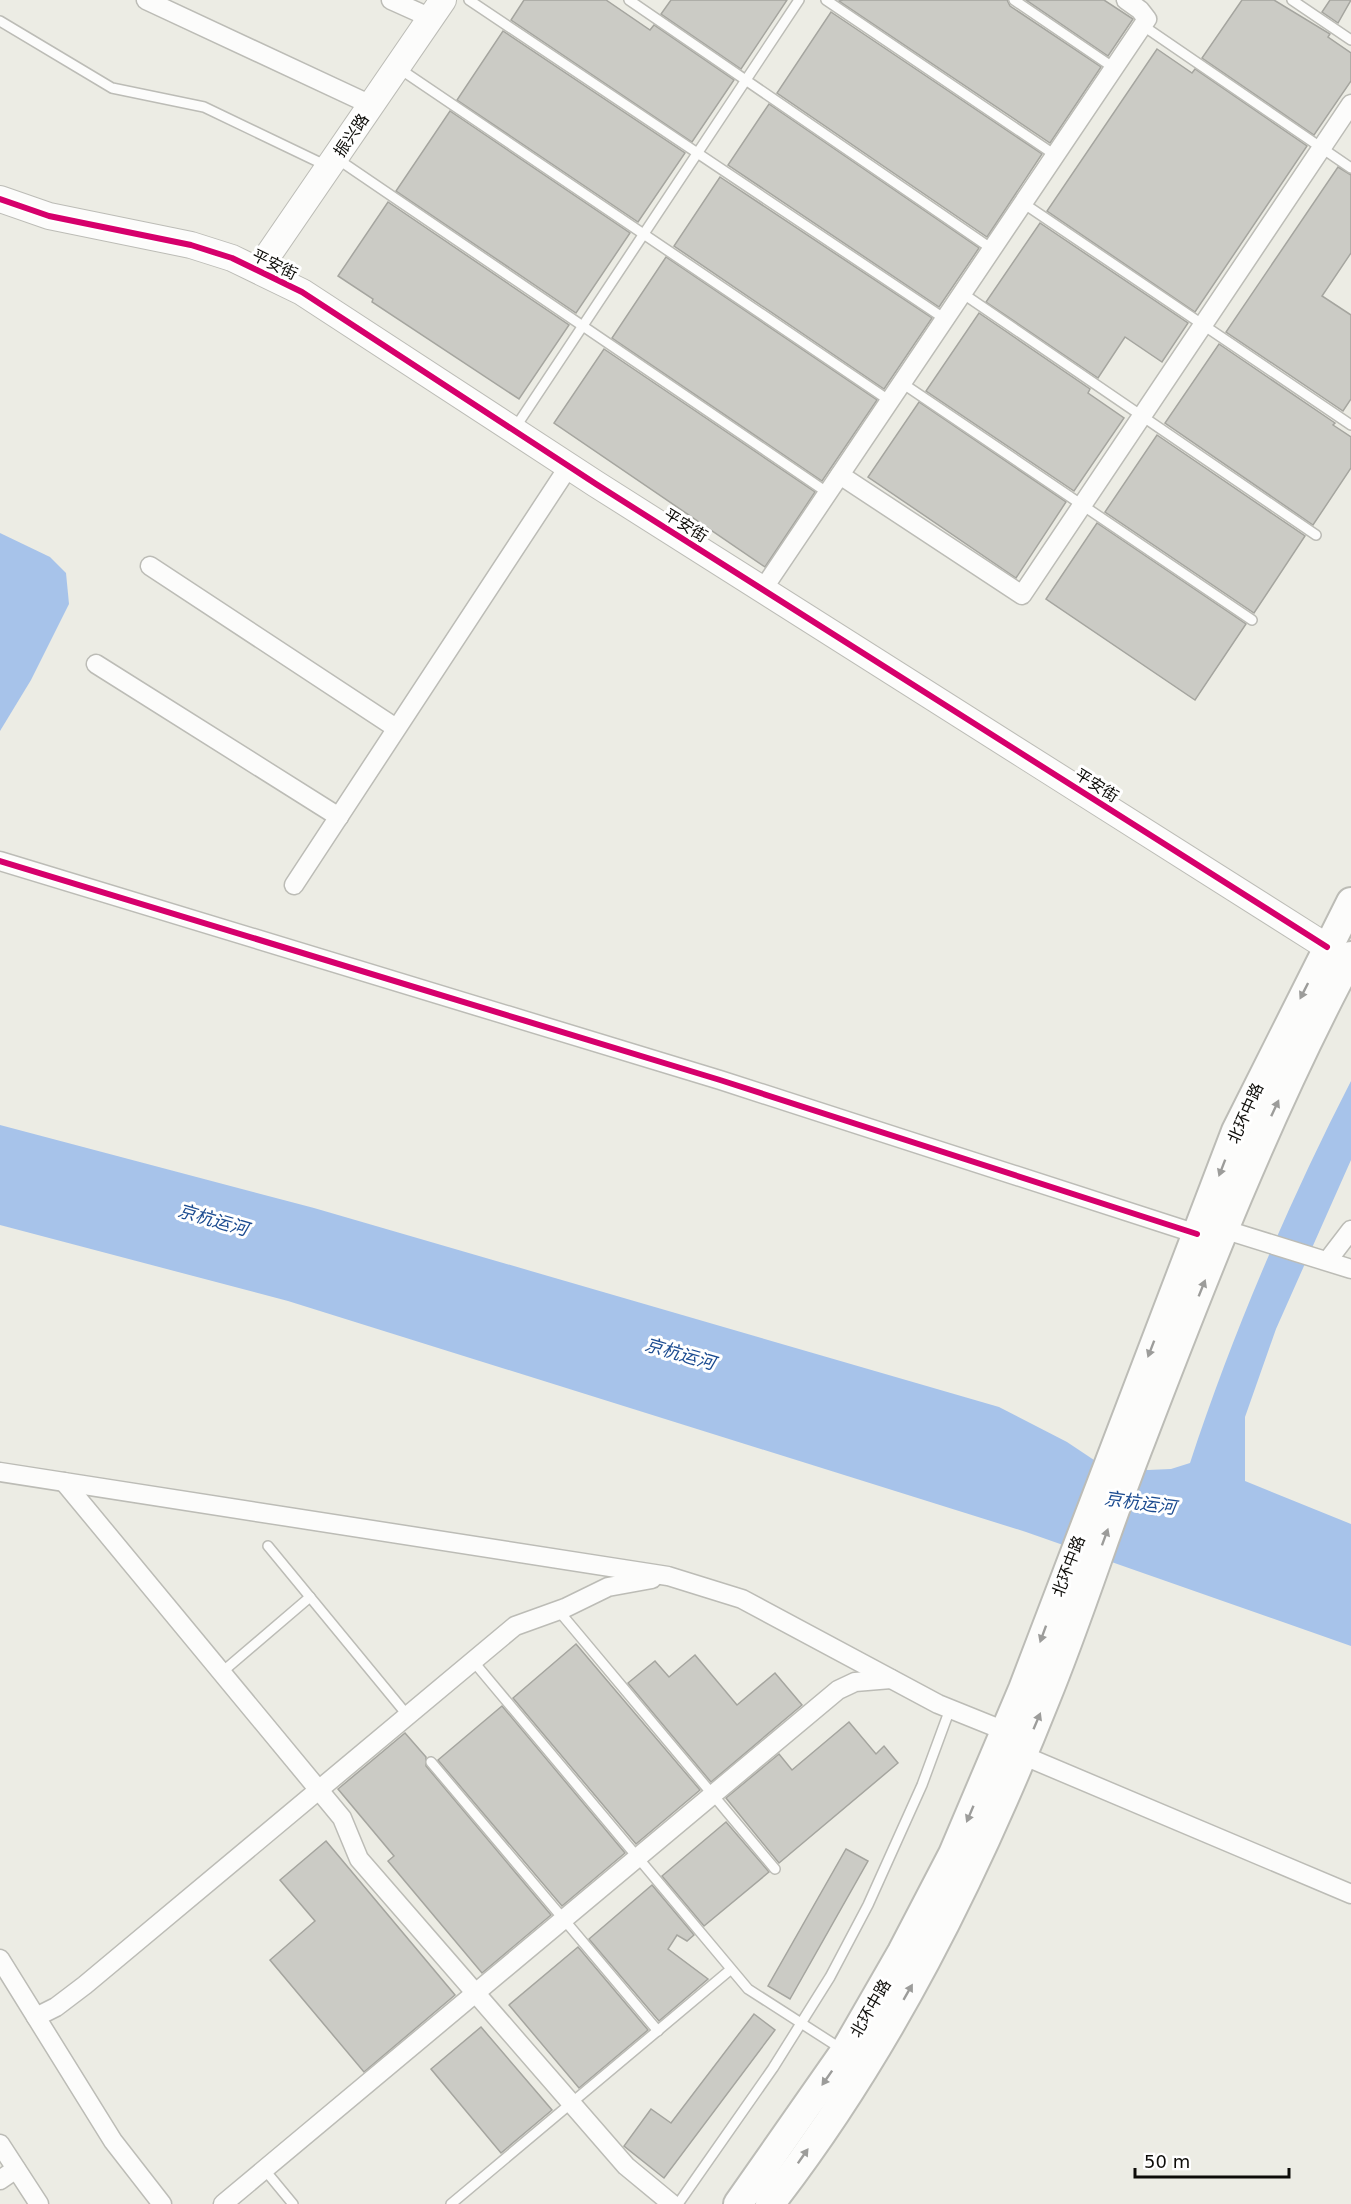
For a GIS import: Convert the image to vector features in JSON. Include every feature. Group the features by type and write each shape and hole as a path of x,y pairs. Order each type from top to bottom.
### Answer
{"main road":[{"name":"北环中路","path":"1130,1435 1226,1230 1260,1140 1339,952 1351,902"},
{"name":"北环中路","path":"738,2204 845,2051 902,1952 953,1854 1005,1731 1074,1585 1130,1435 1197,1234 1236,1131 1339,952"},
{"name":"北环中路","path":"774,2202 867,2064 924,1964 976,1864 1046,1698 1074,1585"}],"street":[{"path":"146,0 371,105"},
{"path":"391,0 437,9"},
{"path":"763,589 1147,19 1140,10 1126,0"},
{"name":"振兴路","path":"258,270 437,9"},
{"path":"840,475 1022,595 1351,104"},
{"name":"平安街","path":"0,199 49,216 191,245 258,270 302,292 569,466 1339,952"},
{"path":"294,885 569,466"},
{"path":"150,566 396,728"},
{"path":"96,664 339,817"},
{"path":"0,861 720,1080 1197,1234"},
{"path":"1226,1230 1351,1269"},
{"path":"1328,1260 1351,1230"},
{"path":"0,1472 668,1576 742,1599 950,1709 1005,1731"},
{"path":"64,1482 342,1818 359,1859 626,2166 672,2204"},
{"path":"36,2017 56,2007 85,1985 515,1626 558,1610 608,1587 668,1576"},
{"path":"223,2204 838,1690 855,1682 893,1679"},
{"path":"1022,1755 1351,1894"},
{"path":"0,1959 113,2141 162,2204"},
{"path":"0,2144 39,2204"},
{"path":"0,2180 16,2169"}],"lane":[{"path":"469,0 945,319"},
{"path":"629,0 992,249"},
{"path":"514,430 799,0"},
{"path":"825,0 1055,155"},
{"path":"1014,0 1114,68"},
{"path":"1292,0 1351,40"},
{"path":"0,21 112,88 204,107 332,162 583,326 828,493"},
{"path":"1142,25 1351,168"},
{"path":"397,67 890,401"},
{"path":"1023,202 1351,425"},
{"path":"962,293 1316,535"},
{"path":"902,382 1252,620"},
{"path":"268,1546 408,1716"},
{"path":"221,1673 310,1597"},
{"path":"558,1610 775,1869"},
{"path":"473,1661 748,1989 845,2051"},
{"path":"678,2204 801,2024 830,1977 868,1905 922,1785 950,1709"},
{"path":"431,1762 658,2031"},
{"path":"451,2204 730,1970"},
{"path":"264,2169 293,2204"}],"water":[{"path":"0,533 50,557 66,573 69,604 31,680 0,731"},
{"name":"京杭运河","path":"1351,1081 1351,1160 1276,1329 1245,1417 1245,1481 1351,1524 1351,1646 1026,1532 288,1301 0,1225 0,1125 314,1208 999,1407 1067,1442 1094,1460 1121,1467 1148,1470 1171,1469 1190,1463 1224,1365 1263,1269 1305,1174"}],"building":[{"path":"524,0 606,0 650,30 654,25 734,80 692,142 511,20"},
{"path":"671,0 787,0 741,69 661,14"},
{"path":"1007,0 1010,6 1101,67 1050,143 839,1"},
{"path":"1026,0 1104,0 1133,19 1108,56"},
{"path":"1242,0 1274,0 1330,34 1328,37 1351,53 1351,81 1314,135 1202,58"},
{"path":"1330,0 1351,0 1338,23 1322,12"},
{"path":"831,12 1042,154 987,237 777,93"},
{"path":"503,31 685,153 638,222 457,100"},
{"path":"1157,49 1192,73 1195,69 1307,146 1195,312 1047,211"},
{"path":"769,104 979,248 939,307 728,165"},
{"path":"450,111 630,233 576,313 396,191"},
{"path":"1338,167 1351,175 1351,253 1322,296 1351,315 1351,399 1343,411 1226,332"},
{"path":"720,177 932,318 884,389 674,246"},
{"path":"388,202 569,325 519,399 372,302 373,299 338,276"},
{"path":"1040,223 1188,323 1162,362 1125,337 1098,378 986,302"},
{"path":"666,257 877,400 822,481 612,338"},
{"path":"979,313 1090,389 1088,393 1124,418 1074,491 926,391"},
{"path":"1219,344 1335,423 1333,425 1351,437 1351,468 1313,525 1165,423"},
{"path":"604,349 815,492 765,567 554,423"},
{"path":"919,402 1066,502 1016,578 868,477"},
{"path":"1157,435 1305,536 1254,613 1105,512"},
{"path":"1097,523 1246,624 1195,700 1046,599"},
{"path":"576,1644 700,1790 636,1844 513,1698"},
{"path":"695,1655 737,1705 775,1673 802,1705 711,1782 628,1683 655,1661 669,1677"},
{"path":"502,1706 625,1853 562,1906 438,1760"},
{"path":"849,1722 876,1754 884,1746 898,1763 779,1863 726,1798 779,1754 792,1770"},
{"path":"405,1733 426,1757 426,1766 551,1915 482,1973 388,1861 394,1856 338,1789"},
{"path":"726,1822 769,1872 704,1926 662,1876"},
{"path":"326,1841 455,1995 364,2072 270,1960 315,1921 280,1880"},
{"path":"846,1849 868,1861 790,1999 768,1986"},
{"path":"652,1885 694,1935 687,1941 677,1935 668,1949 708,1979 659,2021 589,1939"},
{"path":"578,1947 648,2030 579,2088 509,2005"},
{"path":"754,2014 775,2030 664,2178 624,2146 651,2109 671,2123"},
{"path":"481,2027 552,2110 501,2153 431,2069"}],"cycle path":[{"path":"0,199 49,216 191,245 232,258 302,292 596,484 1327,947"},
{"path":"0,861 720,1080 1197,1234"}]}
